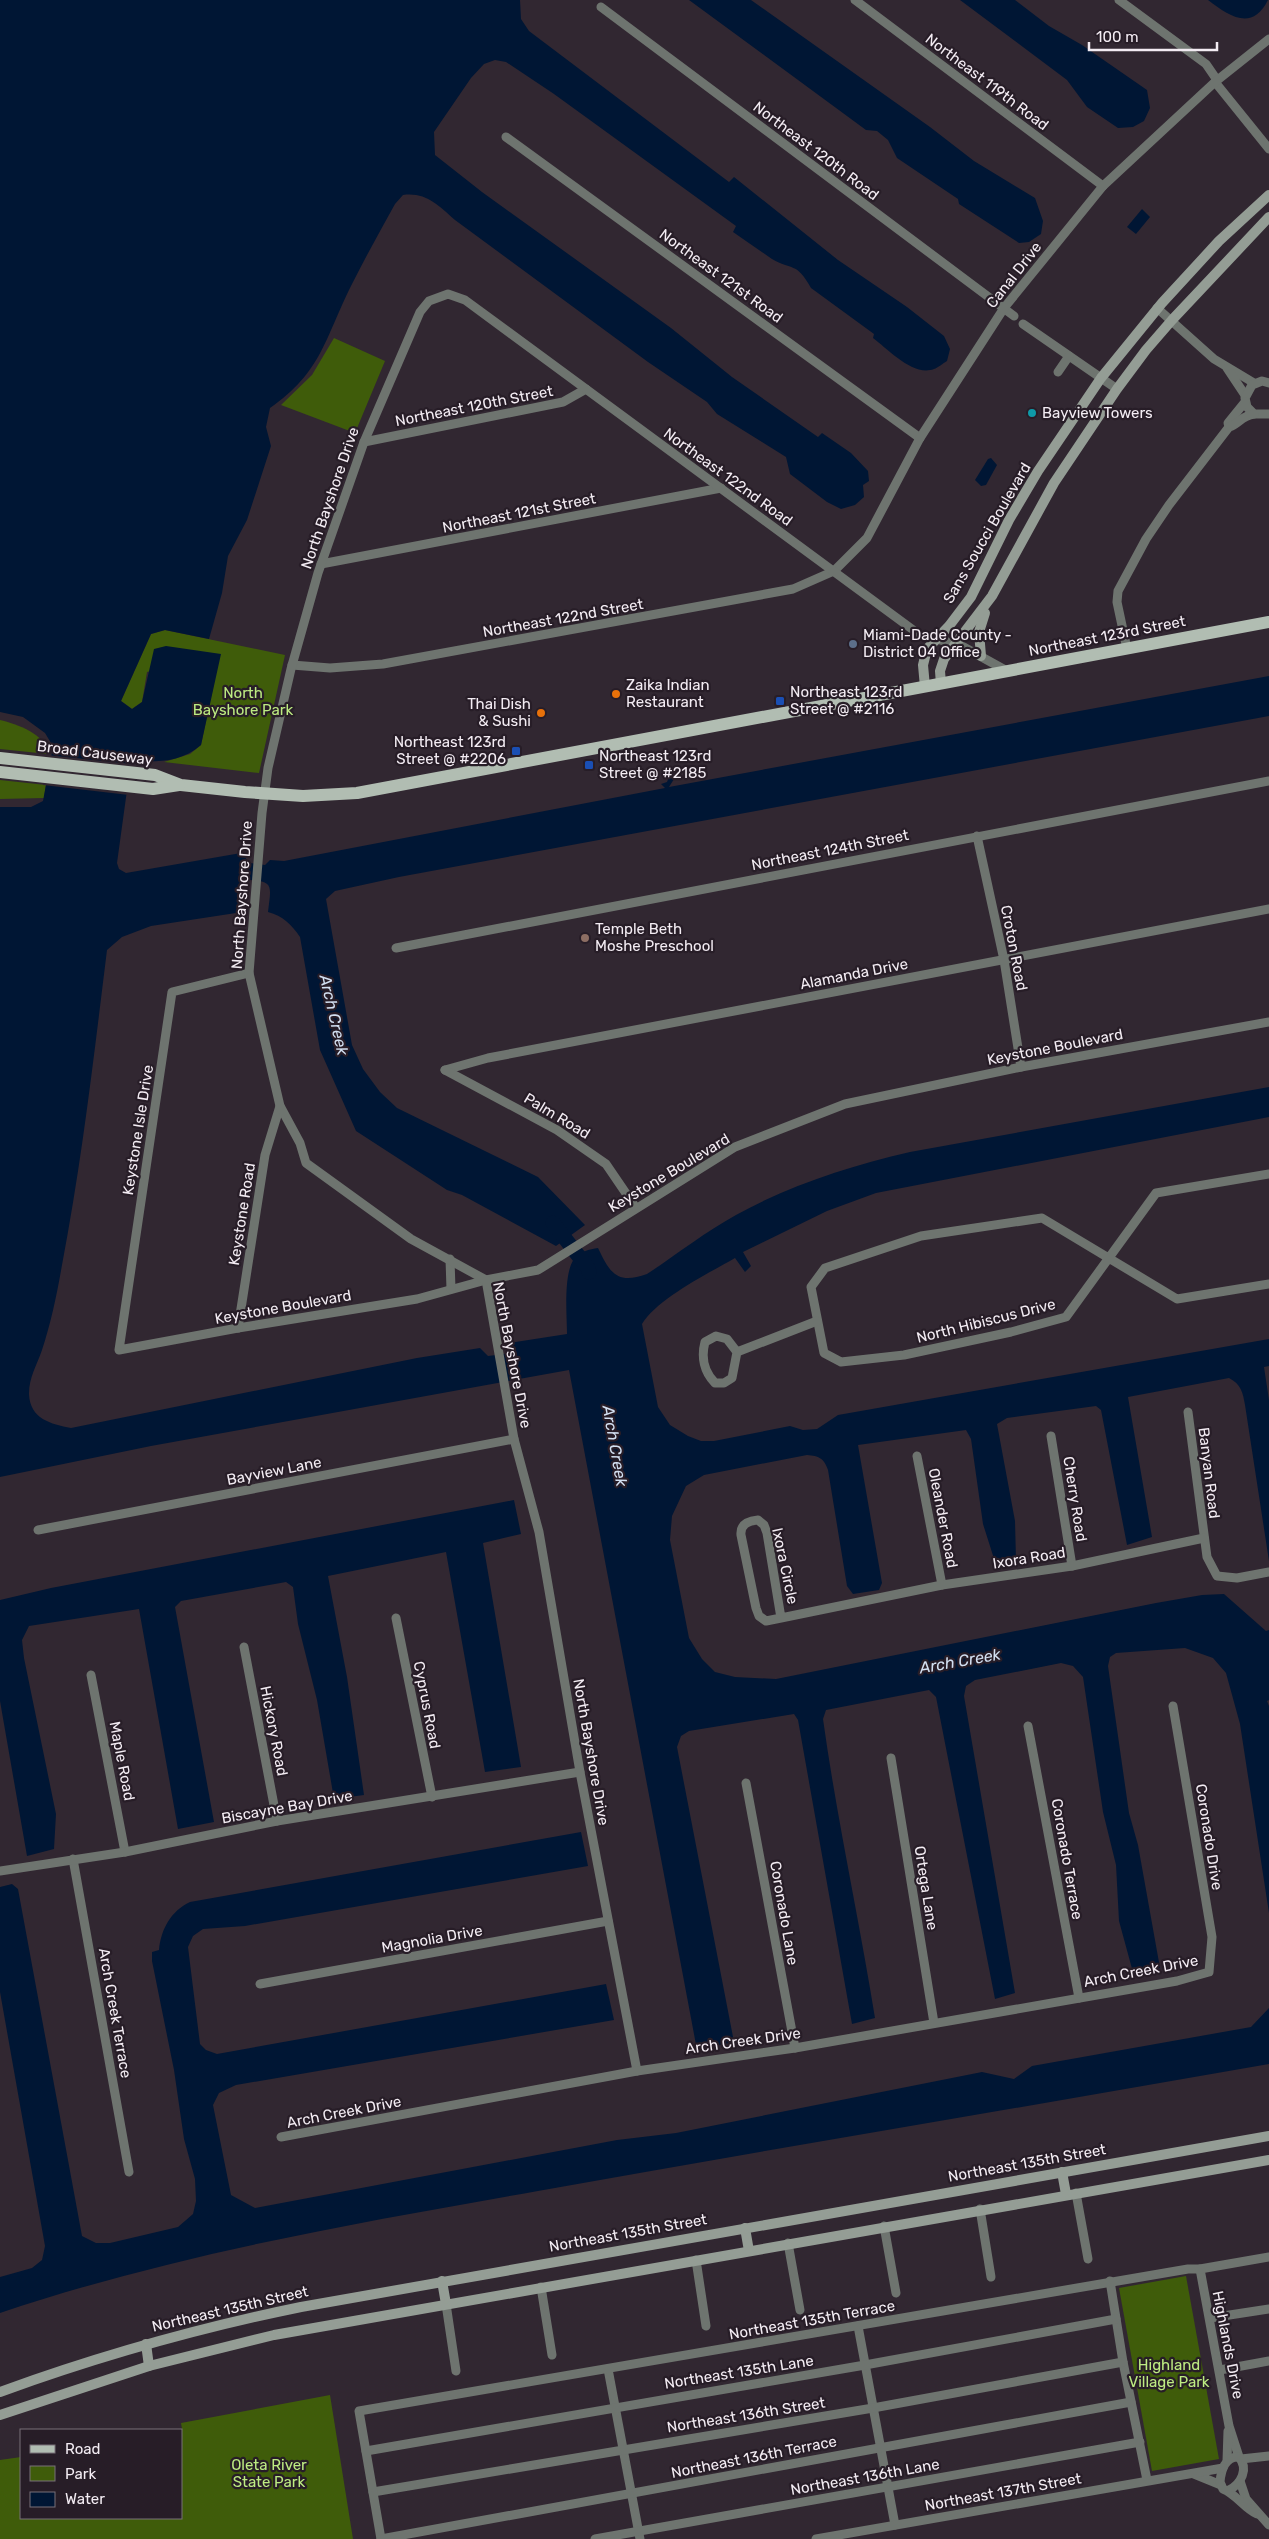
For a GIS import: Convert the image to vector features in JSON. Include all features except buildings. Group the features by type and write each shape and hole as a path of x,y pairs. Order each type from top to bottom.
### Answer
{"main road":[{"name":"Northeast 123rd Street","path":"181,785 264,794 314,796 367,792 1269,622"},
{"name":"Broad Causeway","path":"0,758 155,775 181,785"},
{"name":"Broad Causeway","path":"0,772 153,789 181,785"}],"street":[{"name":"Northeast 119th Road","path":"855,0 1104,186"},
{"path":"1119,0 1206,64 1216,81 1269,149"},
{"name":"Northeast 120th Road","path":"601,7 1014,316"},
{"name":"Canal Drive","path":"834,571 867,538 920,438 1004,308 1104,186 1216,81 1269,39"},
{"name":"Northeast 121st Road","path":"506,137 920,438"},
{"name":"Sans Soucci Boulevard","path":"925,687 923,661 927,649 971,597 1009,520 1038,471 1101,378 1158,308 1219,241 1269,195"},
{"path":"980,656 978,632 992,596 1054,483 1117,389 1146,350 1269,217"},
{"name":"Northeast 122nd Road","path":"440,296 448,294 459,296 920,634 955,643 1008,672"},
{"name":"North Bayshore Drive","path":"440,296 428,301 420,312 364,442 321,564 292,665 264,794 249,973 280,1106 300,1143 306,1163 411,1238 486,1280 499,1344 514,1439 540,1532 580,1772 637,2071"},
{"path":"1158,308 1227,368 1254,414"},
{"path":"1023,324 1117,389"},
{"path":"1058,372 1069,356"},
{"path":"1227,368 1264,381 1245,398 1228,423 1229,427"},
{"name":"Northeast 120th Street","path":"364,442 563,402 586,389"},
{"path":"1127,649 1117,602 1118,590 1146,539 1169,504 1229,427 1234,426 1242,417 1254,414 1269,414"},
{"name":"Northeast 121st Street","path":"321,564 721,488"},
{"name":"Northeast 122nd Street","path":"292,665 330,668 383,664 793,588 834,571"},
{"path":"941,684 941,667 955,643 992,596"},
{"name":"Northeast 124th Street","path":"396,948 1269,781"},
{"name":"Croton Road","path":"977,836 1004,960 1021,1067"},
{"name":"Alamanda Drive","path":"444,1070 488,1058 1269,909"},
{"name":"Keystone Isle Drive","path":"119,1350 172,992 249,973"},
{"name":"Keystone Boulevard","path":"119,1350 417,1298 486,1280 538,1270 735,1147 845,1104 1021,1067 1269,1022"},
{"name":"Palm Road","path":"444,1070 557,1130 606,1164 636,1208"},
{"name":"Keystone Road","path":"238,1328 264,1155 280,1106"},
{"name":"North Hibiscus Drive","path":"1107,1259 1042,1218 921,1236 825,1268 811,1287 824,1353 841,1362 904,1355 992,1336 1066,1317 1156,1193 1269,1174"},
{"path":"450,1259 451,1289"},
{"path":"1107,1259 1177,1299 1269,1284"},
{"path":"737,1352 817,1321"},
{"path":"716,1336 727,1339 737,1352 732,1378 724,1383 715,1383 708,1376 702,1353 705,1342 716,1336"},
{"name":"Banyan Road","path":"1188,1412 1204,1538"},
{"name":"Cherry Road","path":"1051,1436 1072,1566"},
{"name":"Bayview Lane","path":"38,1530 514,1439"},
{"name":"Oleander Road","path":"917,1456 942,1585"},
{"name":"Ixora Circle","path":"766,1621 759,1616 756,1608 740,1530 744,1523 751,1520 758,1520 764,1525 767,1533 781,1618"},
{"path":"1204,1538 1207,1557 1217,1576 1237,1578 1269,1572"},
{"name":"Ixora Road","path":"766,1621 942,1585 1072,1566 1204,1538"},
{"name":"Cyprus Road","path":"396,1618 432,1798"},
{"name":"Hickory Road","path":"244,1646 277,1821"},
{"name":"Maple Road","path":"91,1675 125,1852"},
{"name":"Coronado Drive","path":"1173,1706 1212,1937 1209,1972"},
{"name":"Coronado Terrace","path":"1028,1726 1078,1998"},
{"name":"Ortega Lane","path":"891,1758 934,2023"},
{"name":"Biscayne Bay Drive","path":"0,1871 125,1852 277,1821 432,1798 580,1772"},
{"name":"Coronado Lane","path":"746,1783 794,2048"},
{"name":"Arch Creek Terrace","path":"73,1859 129,2172"},
{"name":"Magnolia Drive","path":"260,1984 608,1921"},
{"name":"Arch Creek Drive","path":"281,2138 637,2071 794,2048 1177,1981 1209,1972"},
{"name":"Northeast 135th Street","path":"0,2392 81,2363 242,2319 442,2280 1269,2136"},
{"path":"0,2415 149,2366 274,2335 980,2209 1269,2160"},
{"path":"1062,2172 1071,2194 1088,2259"},
{"path":"980,2209 991,2277"},
{"path":"884,2226 896,2293"},
{"path":"745,2228 749,2251"},
{"path":"788,2243 800,2310"},
{"name":"Northeast 135th Terrace","path":"366,2451 359,2411 1110,2281 1188,2269 1200,2269 1269,2257"},
{"path":"696,2260 706,2326"},
{"name":"Highlands Drive","path":"1200,2269 1229,2426 1241,2461"},
{"path":"442,2280 456,2371"},
{"path":"1110,2281 1123,2362 1147,2480"},
{"path":"541,2287 552,2355"},
{"path":"1210,2318 1269,2310"},
{"name":"Northeast 135th Lane","path":"366,2451 865,2365 1116,2319"},
{"path":"858,2326 895,2525"},
{"path":"146,2344 149,2366"},
{"path":"1220,2370 1269,2361"},
{"name":"Northeast 136th Street","path":"373,2492 873,2408 1123,2362"},
{"path":"608,2369 640,2535"},
{"name":"Northeast 136th Terrace","path":"382,2539 632,2494 880,2446 1131,2402"},
{"name":"Highlands Drive","path":"1225,2488 1225,2464 1229,2426"},
{"name":"Northeast 136th Lane","path":"595,2539 640,2535 888,2487 1140,2442"},
{"path":"366,2451 382,2539"},
{"path":"1269,2456 1241,2461 1240,2481 1246,2498 1269,2525"},
{"name":"Northeast 137th Street","path":"816,2539 1147,2480 1194,2474 1225,2464 1233,2457 1241,2461"},
{"name":"Northeast 137th Street","path":"1194,2474 1225,2488"},
{"path":"1240,2481 1225,2488 1247,2509 1258,2514"}],"green space":[{"path":"334,338 385,361 355,433 281,405 312,375"},
{"name":"North Bayshore Park","path":"165,630 285,655 259,773 164,762 190,754 201,745 220,654 147,672 142,702 132,709 121,701 151,634"},
{"path":"0,720 30,731 42,741 48,754 0,749"},
{"path":"0,780 46,785 44,798 0,799"},
{"name":"Highland Village Park","path":"1186,2276 1219,2459 1152,2471 1119,2288"},
{"name":"Oleta River State Park","path":"330,2395 353,2539 0,2539 0,2460 20,2457 20,2519 182,2519 181,2423"}],"water":[{"path":"0,0 520,0 521,19 529,31 729,182 734,177 838,260 907,307 944,336 950,349 947,361 937,368 926,370 909,366 873,338 874,334 811,288 806,279 797,270 772,259 733,232 736,226 554,94 506,62 495,60 484,64 471,78 434,132 435,155 482,192 671,328 732,377 818,437 822,433 851,453 868,471 869,481 863,485 864,497 855,505 841,509 827,502 790,474 786,457 717,414 707,402 648,362 437,205 425,198 403,195 395,204 367,255 328,338 312,367 287,395 270,408 266,427 271,446 247,520 228,556 222,593 209,639 165,630 151,634 121,701 132,709 142,702 154,649 166,646 221,654 201,745 185,755 168,760 131,761 117,863 119,869 126,873 241,853 250,863 265,865 270,860 284,861 665,788 661,784 667,782 669,777 674,779 669,787 1269,676 1269,716 399,877 335,891 326,899 352,1045 363,1069 380,1092 397,1108 538,1177 585,1225 556,1246 462,1195 447,1190 356,1131 320,1050 300,937 286,921 268,912 270,890 266,883 245,880 241,884 236,913 151,926 122,937 107,950 76,1187 51,1319 29,1388 30,1402 33,1409 37,1415 49,1422 71,1428 417,1358 480,1348 488,1356 513,1353 509,1343 567,1334 566,1295 568,1275 574,1259 579,1254 588,1250 598,1248 606,1264 621,1277 637,1277 647,1274 713,1229 757,1204 778,1194 843,1170 910,1152 1269,1087 1269,1117 876,1193 827,1211 743,1252 751,1266 745,1272 735,1258 672,1296 650,1314 642,1324 658,1407 670,1425 688,1436 701,1441 714,1441 790,1426 803,1430 817,1429 838,1415 1269,1339 1269,1366 1264,1367 1269,1400 1269,1561 1243,1397 1239,1386 1229,1378 1128,1397 1152,1537 1127,1545 1101,1410 1096,1406 1007,1418 997,1424 1015,1521 1016,1560 996,1565 983,1524 971,1439 966,1430 858,1445 882,1583 879,1590 853,1594 847,1586 828,1470 823,1460 815,1456 807,1455 704,1475 686,1486 672,1516 670,1540 689,1638 702,1659 715,1672 735,1677 776,1679 1156,1603 1202,1595 1224,1594 1266,1631 1269,1630 1269,1700 1267,1701 1269,1706 1269,1913 1240,1724 1226,1673 1213,1658 1185,1648 1116,1653 1110,1657 1108,1666 1129,1813 1138,1845 1160,1968 1134,1976 1119,1921 1116,1865 1103,1812 1083,1677 1073,1666 1061,1663 975,1680 966,1686 964,1696 1015,1993 995,1999 936,1697 929,1690 826,1710 823,1719 829,1757 875,2018 852,2024 798,1720 794,1714 689,1731 681,1736 677,1747 734,2042 697,2050 569,1370 151,1446 0,1477 0,807 31,807 43,801 52,752 51,743 45,733 23,717 0,712"},
{"path":"689,0 751,0 930,127 974,161 1035,198 1043,221 1041,234 1029,242 1019,243 959,204 958,199 897,158 888,140 877,131 866,130"},
{"path":"960,0 1015,0 1049,26 1082,45 1147,90 1150,108 1144,121 1133,127 1118,128 1087,107 1067,80"},
{"path":"1208,0 1268,0 1262,10 1255,16 1240,18 1224,11"},
{"path":"1142,209 1150,217 1136,234 1127,227"},
{"path":"991,458 997,465 986,485 981,486 975,480 988,459"},
{"path":"514,1500 521,1534 483,1543 521,1767 485,1772 446,1552 328,1576 347,1677 364,1795 334,1799 317,1700 298,1624 293,1587 286,1582 181,1601 175,1607 214,1822 178,1829 139,1609 29,1626 22,1640 24,1658 56,1814 54,1849 27,1856 0,1701 0,1600 51,1588"},
{"path":"581,1832 588,1866 245,1926 203,1929 193,1936 188,1947 200,2044 206,2050 217,2054 606,1984 614,2020 236,2085 219,2093 213,2105 231,2195 255,2208 617,2140 676,2133 982,2072 1014,2079 1032,2066 1251,2027 1269,2008 1269,2064 334,2228 199,2257 132,2274 0,2313 0,2277 32,2268 42,2260 45,2246 0,1992 0,1887 12,1884 18,1889 82,2236 96,2243 110,2243 178,2227 193,2214 196,2201 195,2179 184,2139 174,2070 152,1961 152,1952 159,1950 165,1928 177,1910 190,1902"}],"pier":[{"path":"47,755 133,764 129,795 43,785"}],"waterway":[{"name":"Arch Creek","path":"553,1223 588,1268 589,1272"}],"place":[{"name":"Bayview Towers","path":"1032,413"},
{"name":"Miami-Dade County - District 04 Office","path":"853,644"},
{"name":"Zaika Indian Restaurant","path":"616,694"},
{"name":"Northeast 123rd Street @ #2116","path":"780,701"},
{"name":"Thai Dish & Sushi","path":"541,713"},
{"name":"Northeast 123rd Street @ #2206","path":"516,751"},
{"name":"Northeast 123rd Street @ #2185","path":"589,765"},
{"name":"Temple Beth Moshe Preschool","path":"585,938"}]}
